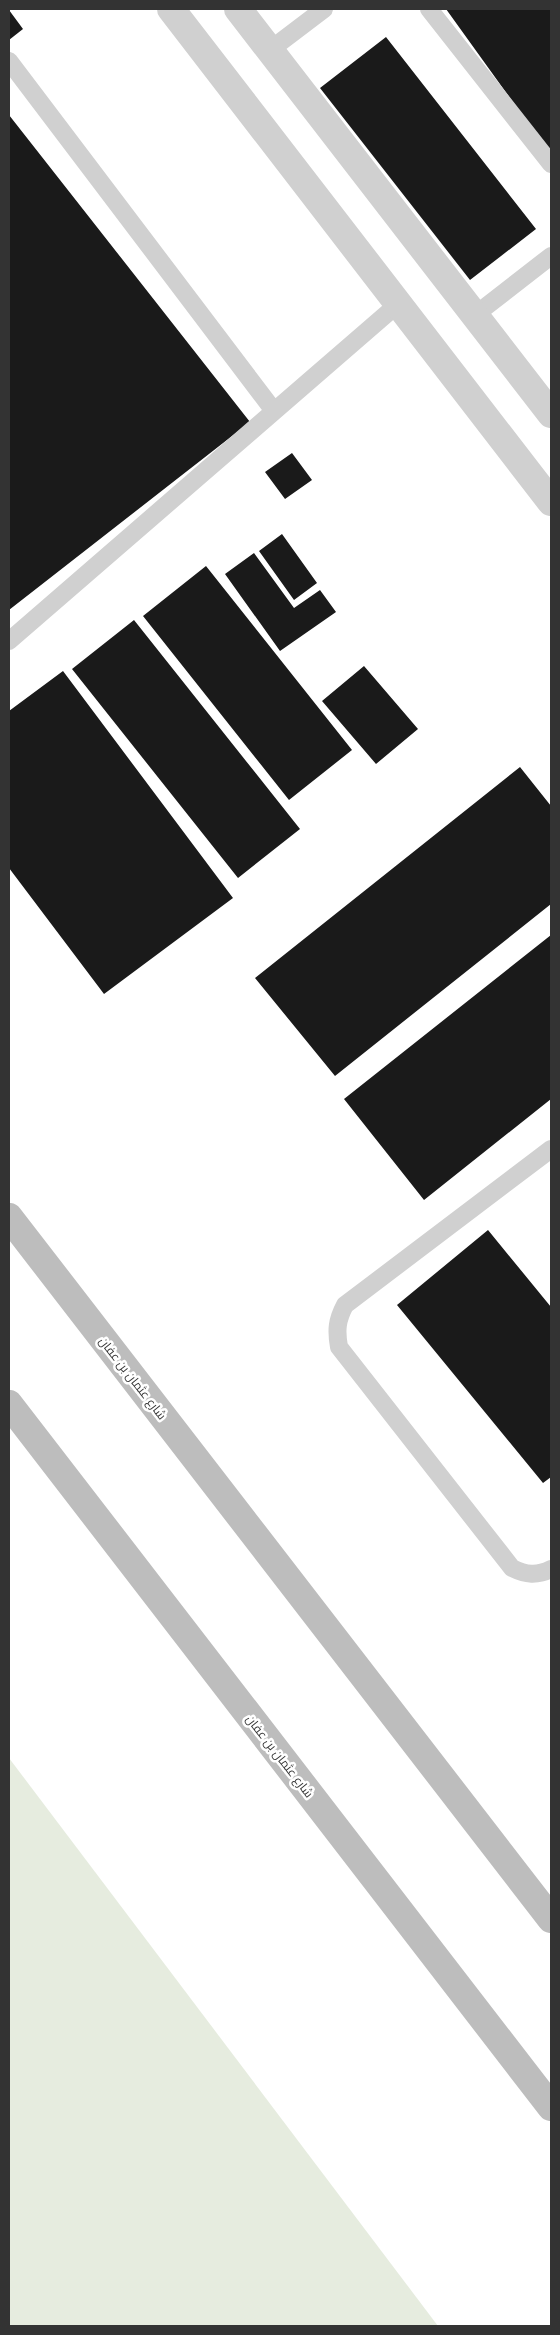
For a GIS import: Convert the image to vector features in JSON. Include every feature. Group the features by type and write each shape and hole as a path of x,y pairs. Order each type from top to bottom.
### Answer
{"main road":[{"name":"شارع عثمان بن عفان","path":"9,1217 551,1919"},
{"name":"شارع عثمان بن عفان","path":"9,1404 551,2107"}],"street":[{"path":"171,9 551,502"},
{"path":"238,9 551,414"}],"lane":[{"path":"270,50 324,9"},
{"path":"428,9 551,164"},
{"path":"9,61 274,411"},
{"path":"475,316 551,256"},
{"path":"9,641 398,304"},
{"path":"551,1149 345,1305 338,1318 336,1332 339,1346 512,1568 524,1574 537,1574 551,1568"}],"shaded area":[{"path":"9,1758 438,2326 9,2326"}],"building":[{"path":"446,9 551,9 551,155"},
{"path":"9,10 23,29 9,40"},
{"path":"386,37 536,229 470,280 320,88"},
{"path":"9,115 250,422 9,610"},
{"path":"292,453 312,480 285,499 265,472"},
{"path":"282,534 317,583 294,600 259,551"},
{"path":"254,553 294,608 320,590 336,612 280,651 225,574"},
{"path":"206,566 352,750 289,800 143,616"},
{"path":"134,620 300,829 238,878 72,669"},
{"path":"364,666 418,729 376,764 322,701"},
{"path":"63,671 233,898 104,994 9,868 9,711"},
{"path":"520,767 551,806 551,904 335,1076 255,978"},
{"path":"551,935 551,1099 424,1200 344,1099"},
{"path":"488,1230 551,1307 551,1477 543,1483 397,1305"}]}
